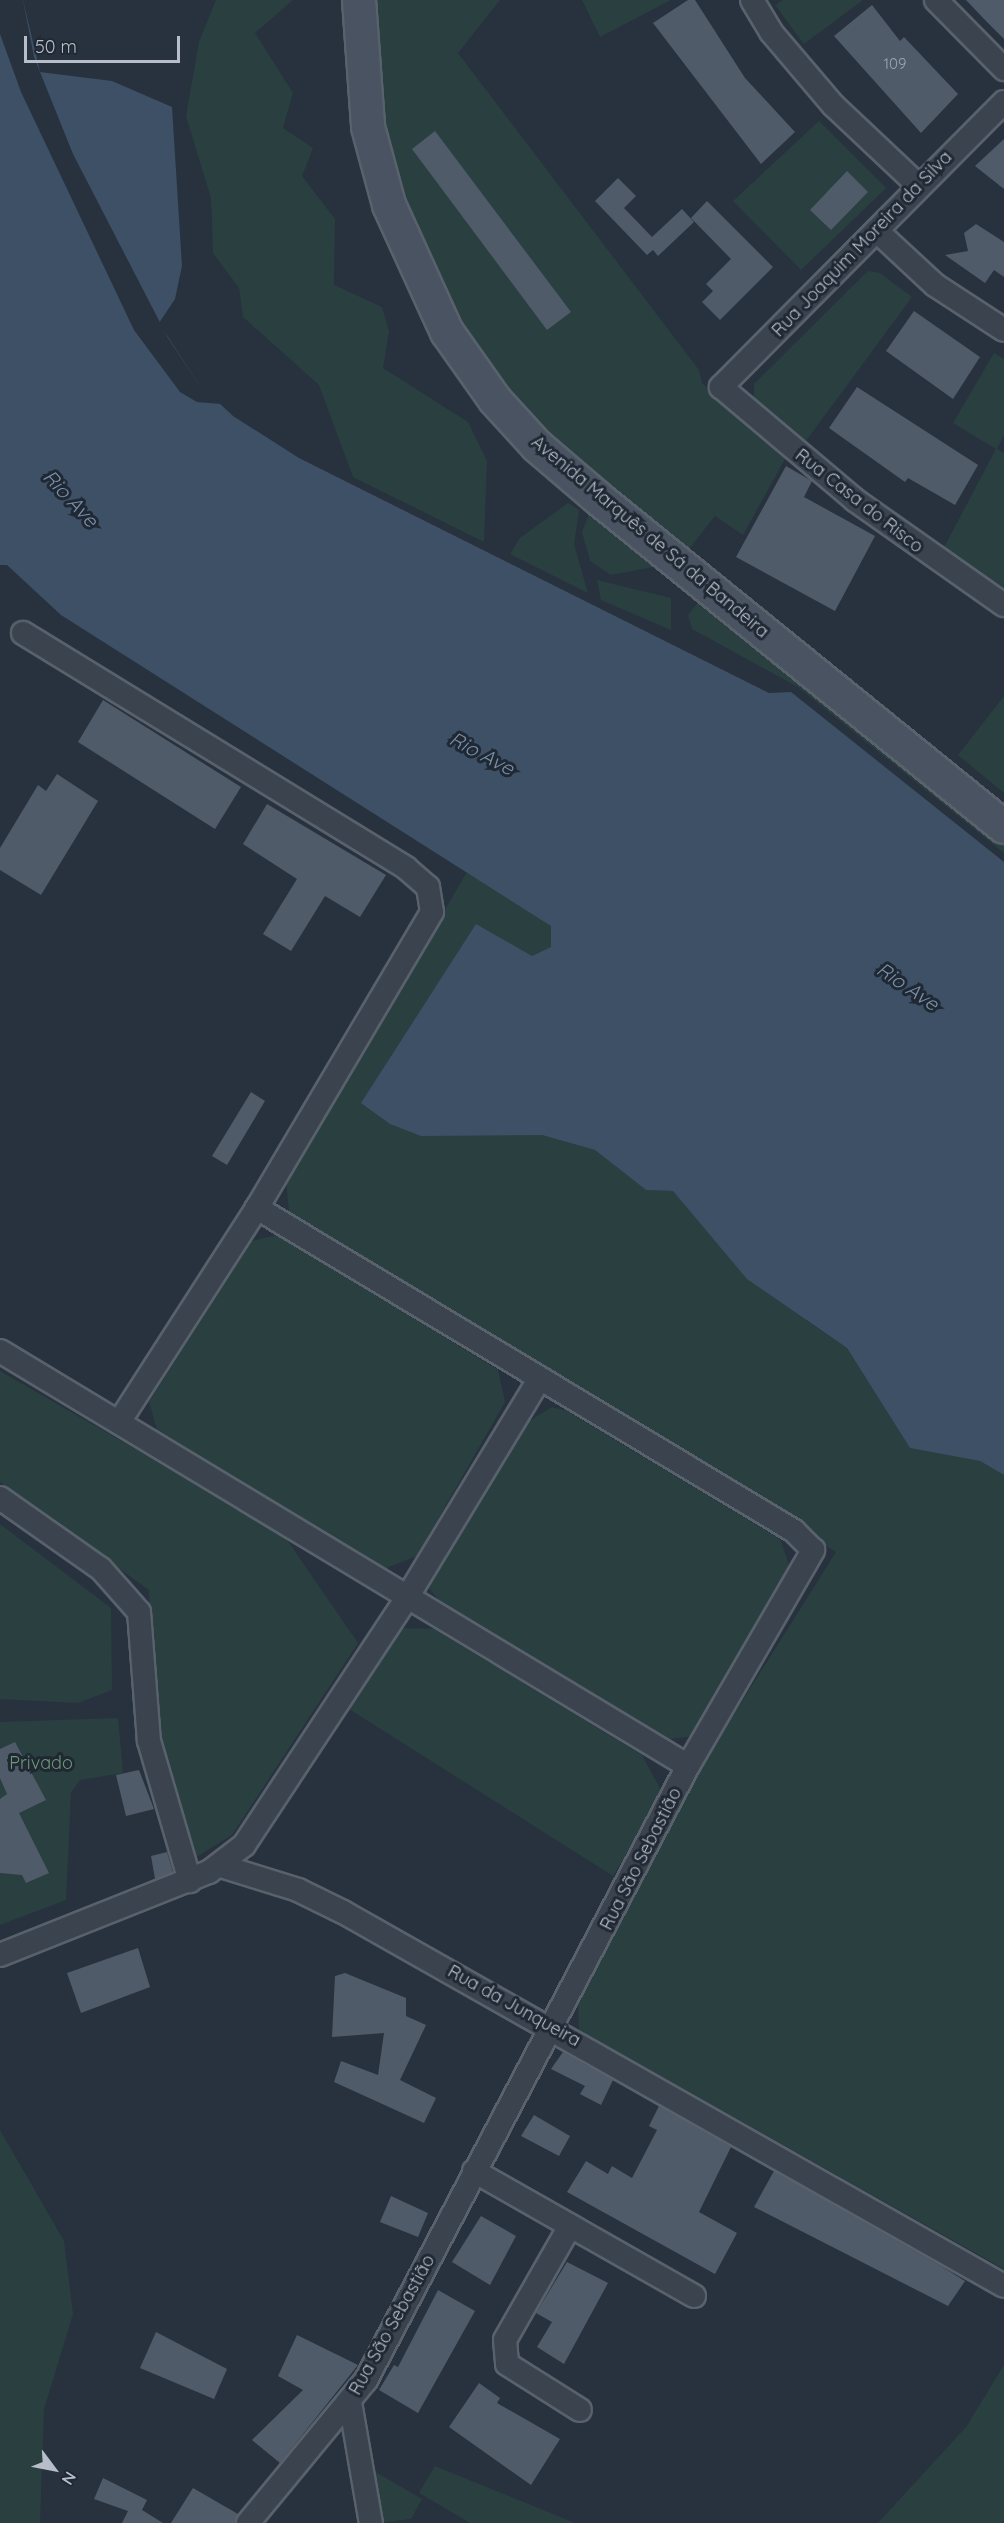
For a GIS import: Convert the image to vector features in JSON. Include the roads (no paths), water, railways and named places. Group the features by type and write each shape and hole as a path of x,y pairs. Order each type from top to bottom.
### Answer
{"main road":[{"name":"Avenida Marquês de Sá da Bandeira","path":"359,0 368,127 389,205 447,332 495,400 537,446 599,499 1004,827"}],"street":[{"path":"752,0 771,32 833,105 918,184"},
{"path":"936,0 1004,69"},
{"name":"Rua Joaquim Moreira da Silva","path":"721,387 878,232 918,184 1004,102"},
{"path":"878,232 935,285 1004,330"},
{"name":"Rua Casa do Risco","path":"721,387 855,500 1004,605"},
{"path":"23,633 406,867 428,887 432,912 257,1208 119,1422"},
{"path":"0,1955 190,1881 221,1866 244,1845 408,1596 539,1380 257,1208"},
{"path":"0,1351 688,1766"},
{"name":"Rua São Sebastião","path":"248,2523 350,2402 474,2171 555,2028 688,1766 813,1550 794,1531 539,1380"},
{"path":"0,1498 101,1569 139,1612 149,1741 190,1881"},
{"name":"Rua da Junqueira","path":"221,1866 298,1890 555,2028 1004,2286"},
{"path":"474,2171 694,2296"},
{"path":"570,2226 505,2340 507,2364 579,2410"},
{"path":"350,2402 371,2523"}],"water":[{"name":"Rio Ave","path":"0,0 23,0 40,72 112,81 172,107 182,266 175,299 159,323 198,383 233,416 299,458 769,693 791,692 1004,862 1004,1475 980,1461 910,1448 847,1348 747,1279 673,1191 646,1190 595,1150 542,1135 421,1136 390,1124 361,1103 476,924 532,956 551,947 551,926 61,615 7,565 0,565"}],"park label":[{"name":"Privado","path":"41,1763"}]}
